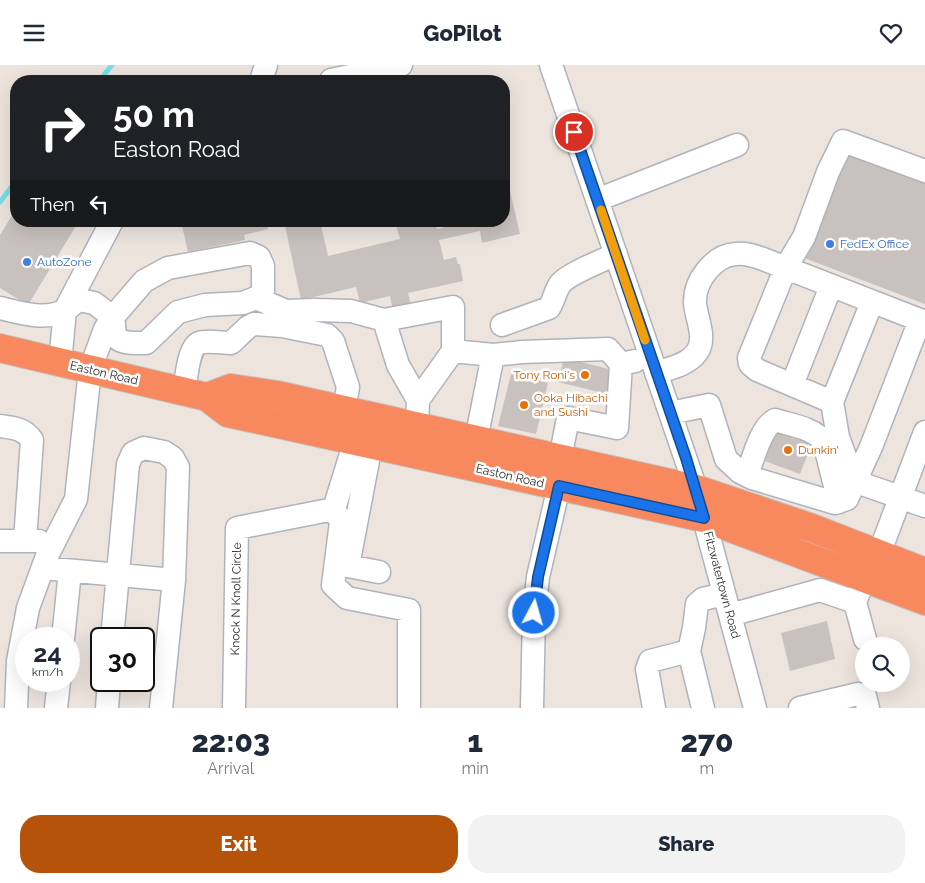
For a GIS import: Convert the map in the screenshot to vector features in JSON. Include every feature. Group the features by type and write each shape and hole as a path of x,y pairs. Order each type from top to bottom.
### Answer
{"highway":[{"name":"Easton Road","path":"0,348 196,395 228,413 704,518 860,590 925,601"},
{"path":"196,395 231,388 277,395 696,489 804,525 925,572"}],"street":[{"path":"355,75 401,65"},
{"name":"Fitzwatertown Road","path":"551,65 696,489 755,708"},
{"path":"832,402 756,371 750,364 749,359 786,267 804,237 828,171 844,141 925,171"},
{"path":"597,199 737,145"},
{"path":"60,363 65,310 109,227"},
{"path":"0,307 27,315 53,314 65,310 78,300 94,303 113,317 117,338 137,343 146,343 178,312 205,305 243,303 256,298 263,291 263,266 259,257 250,253 168,268 144,281 113,317 104,329 90,370 76,499 43,568 28,608 18,661 16,708"},
{"path":"502,325 549,308 554,301 560,284 573,275 616,254"},
{"path":"621,365 654,365 690,361 698,351 701,341 695,301 699,281 708,268 719,260 734,254 747,254 786,267 922,321 871,447 847,499 835,503 747,475 733,467 726,459 709,405 670,413"},
{"path":"792,385 831,286"},
{"path":"256,298 286,311 351,311 384,320 452,307 453,351 418,400"},
{"path":"854,481 838,437 832,402 872,302"},
{"path":"384,320 398,365 418,400 417,427"},
{"path":"196,395 190,358 194,346 201,342 231,343 254,323 282,326 327,335 333,341 348,387 344,410"},
{"path":"453,351 493,355 608,349 621,365 617,428 568,418 560,459"},
{"path":"476,440 493,355"},
{"path":"747,475 758,445 769,423 775,420 806,430 820,437 824,442 839,501"},
{"path":"0,426 19,428 27,433 32,440 25,541"},
{"path":"879,554 925,432"},
{"path":"363,443 334,509 341,521 333,585 347,598 409,610 409,708"},
{"path":"363,443 348,566 379,572"},
{"path":"113,627 128,464 133,453 144,448 164,452 173,458 178,467 174,580 161,708"},
{"path":"854,481 925,506"},
{"path":"532,708 534,613 538,577 559,486"},
{"name":"Knock N Knoll Circle","path":"234,708 238,528 334,509"},
{"path":"0,541 55,541"},
{"path":"43,568 174,580"},
{"path":"64,627 70,571"},
{"path":"703,708 689,651 697,604 703,599 727,605 820,590 860,590 865,637"},
{"path":"654,708 647,669 650,661 689,651"},
{"path":"56,708 58,692"},
{"path":"107,708 108,692"},
{"path":"800,708 858,694 865,696 868,708"}],"building":[{"path":"847,147 925,176 925,304 804,258"},
{"path":"510,191 520,234 482,243 480,231 439,240 444,260 456,257 458,264 460,264 463,281 408,293 411,306 393,310 390,296 360,303 356,287 301,300 285,227 321,227 328,256 400,239 397,227 436,227 437,229 445,227 510,227"},
{"name":"AutoZone","path":"10,219 10,227 75,227 28,305 0,288 0,235"},
{"path":"182,227 268,227 268,229 244,235 245,240 188,252"},
{"path":"564,358 613,370 607,394 558,382"},
{"path":"511,374 548,383 536,434 498,426"},
{"path":"778,426 810,439 805,451 809,451 800,474 762,460 771,437 774,438"},
{"path":"827,621 835,659 790,671 781,633"}],"waterway":[{"path":"104,75 112,65"},
{"path":"0,202 10,189"}],"slow traffic":[{"path":"601,210 645,340"}],"place":[{"name":"FedEx Office","path":"830,244"},
{"name":"AutoZone","path":"27,262"},
{"name":"Tony Roni's","path":"585,375"},
{"name":"Ooka Hibachi and Sushi","path":"524,405"},
{"name":"Dunkin'","path":"788,450"}],"route":[{"path":"534,613 538,577 559,486 704,518 686,458 574,132"}]}
